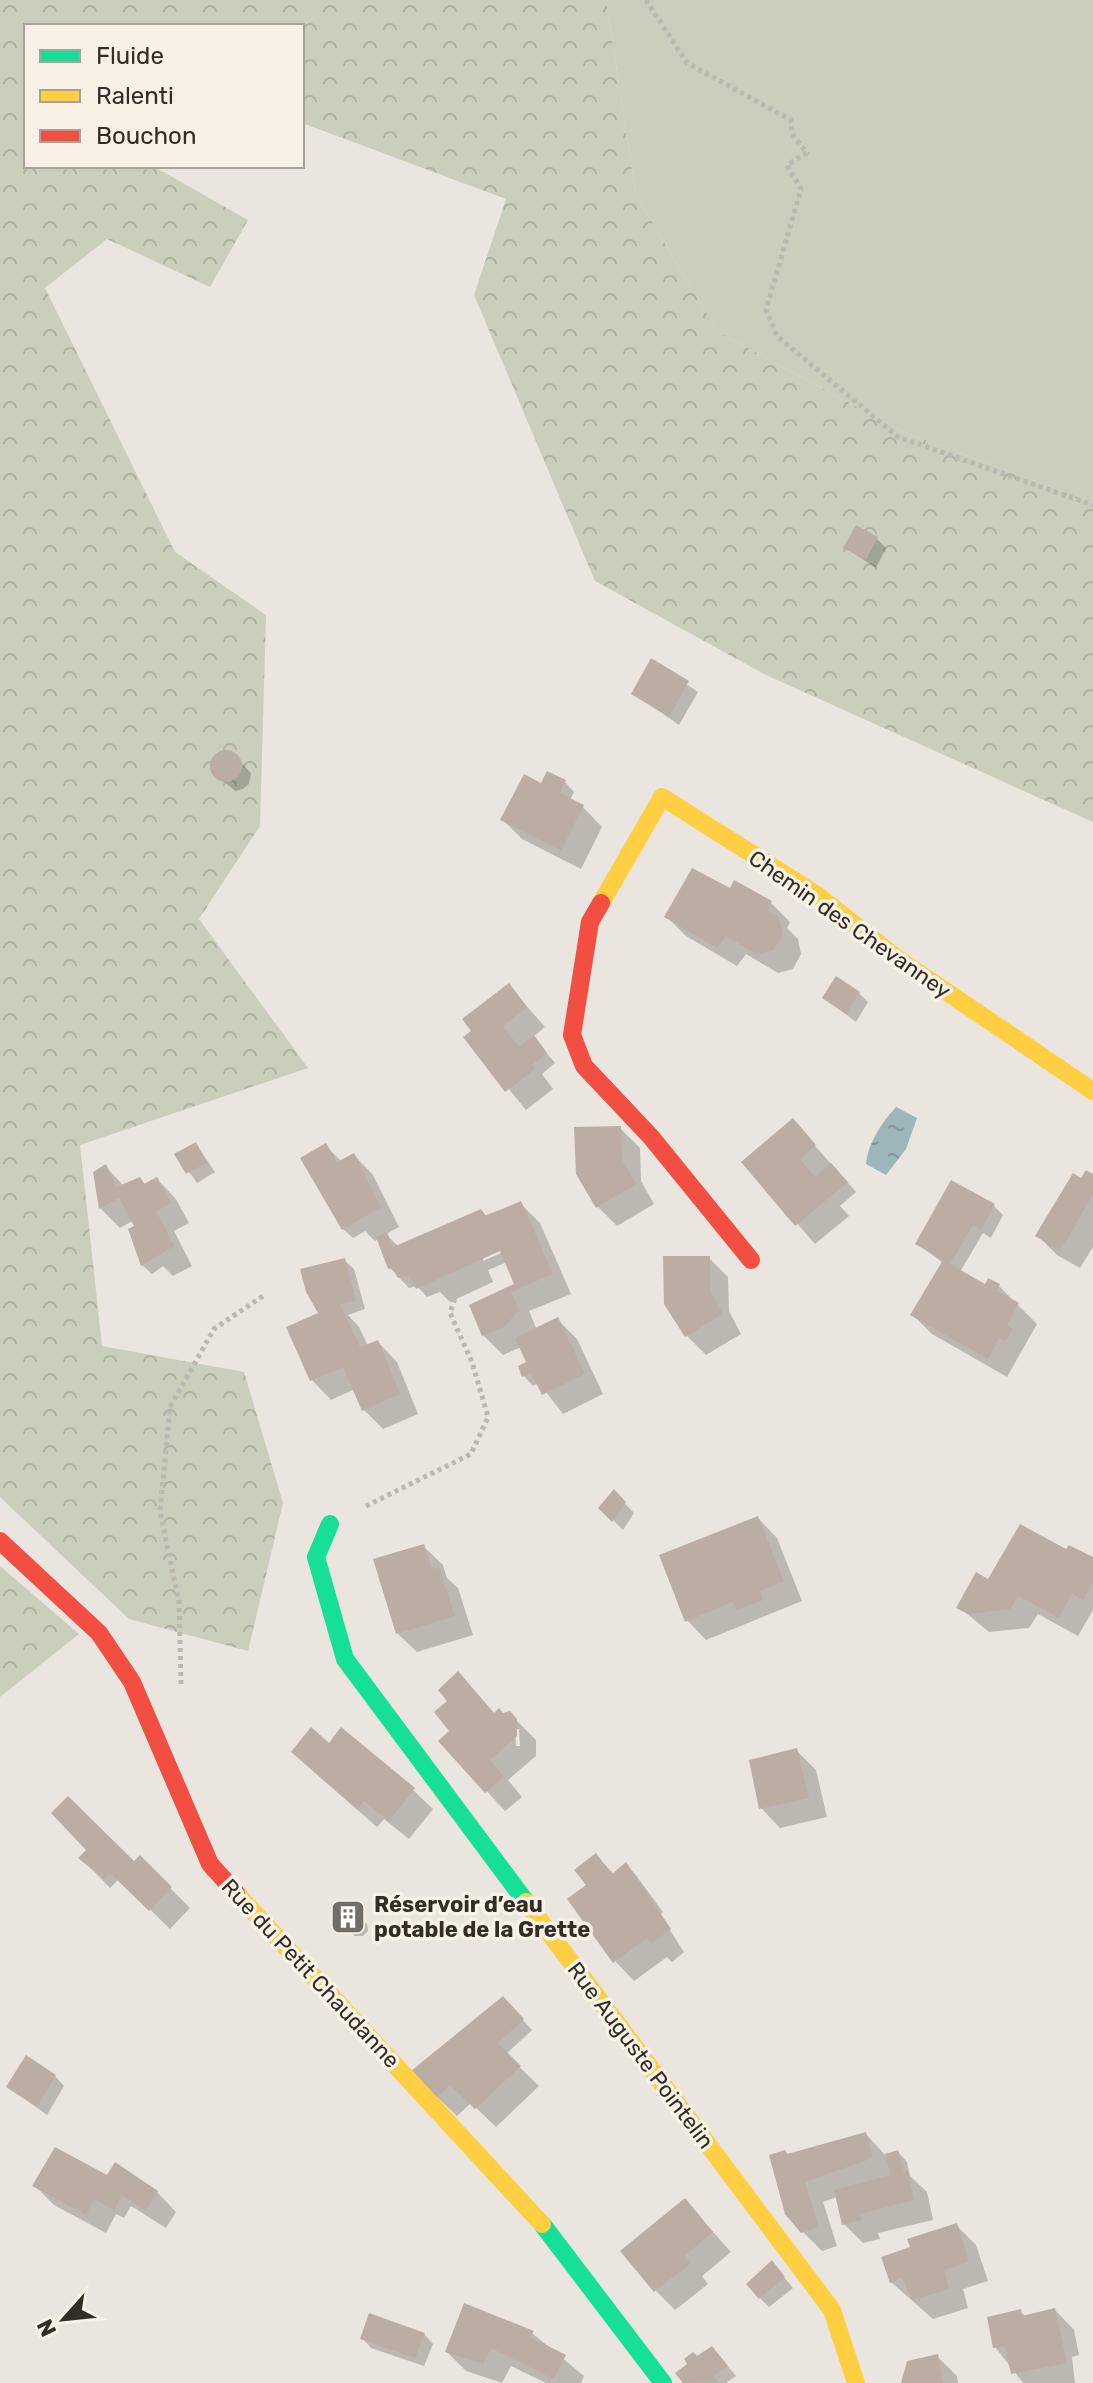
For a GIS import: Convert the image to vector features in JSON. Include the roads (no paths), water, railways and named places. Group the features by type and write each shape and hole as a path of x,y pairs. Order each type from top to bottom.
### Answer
{"street":[{"name":"Chemin des Chevanney","path":"751,1260 651,1137 584,1066 572,1035 590,922 662,797 817,895 898,959 1093,1091"},
{"name":"Rue Auguste Pointelin","path":"330,1524 316,1557 345,1659 832,2310 856,2383"},
{"name":"Rue du Petit Chaudanne","path":"0,1541 99,1633 132,1682 210,1864 560,2244 663,2383"}],"water":[{"path":"896,1107 917,1118 906,1149 886,1175 866,1164 876,1133"}],"place":[{"name":"Réservoir d’eau potable de la Grette","path":"348,1917"}]}
